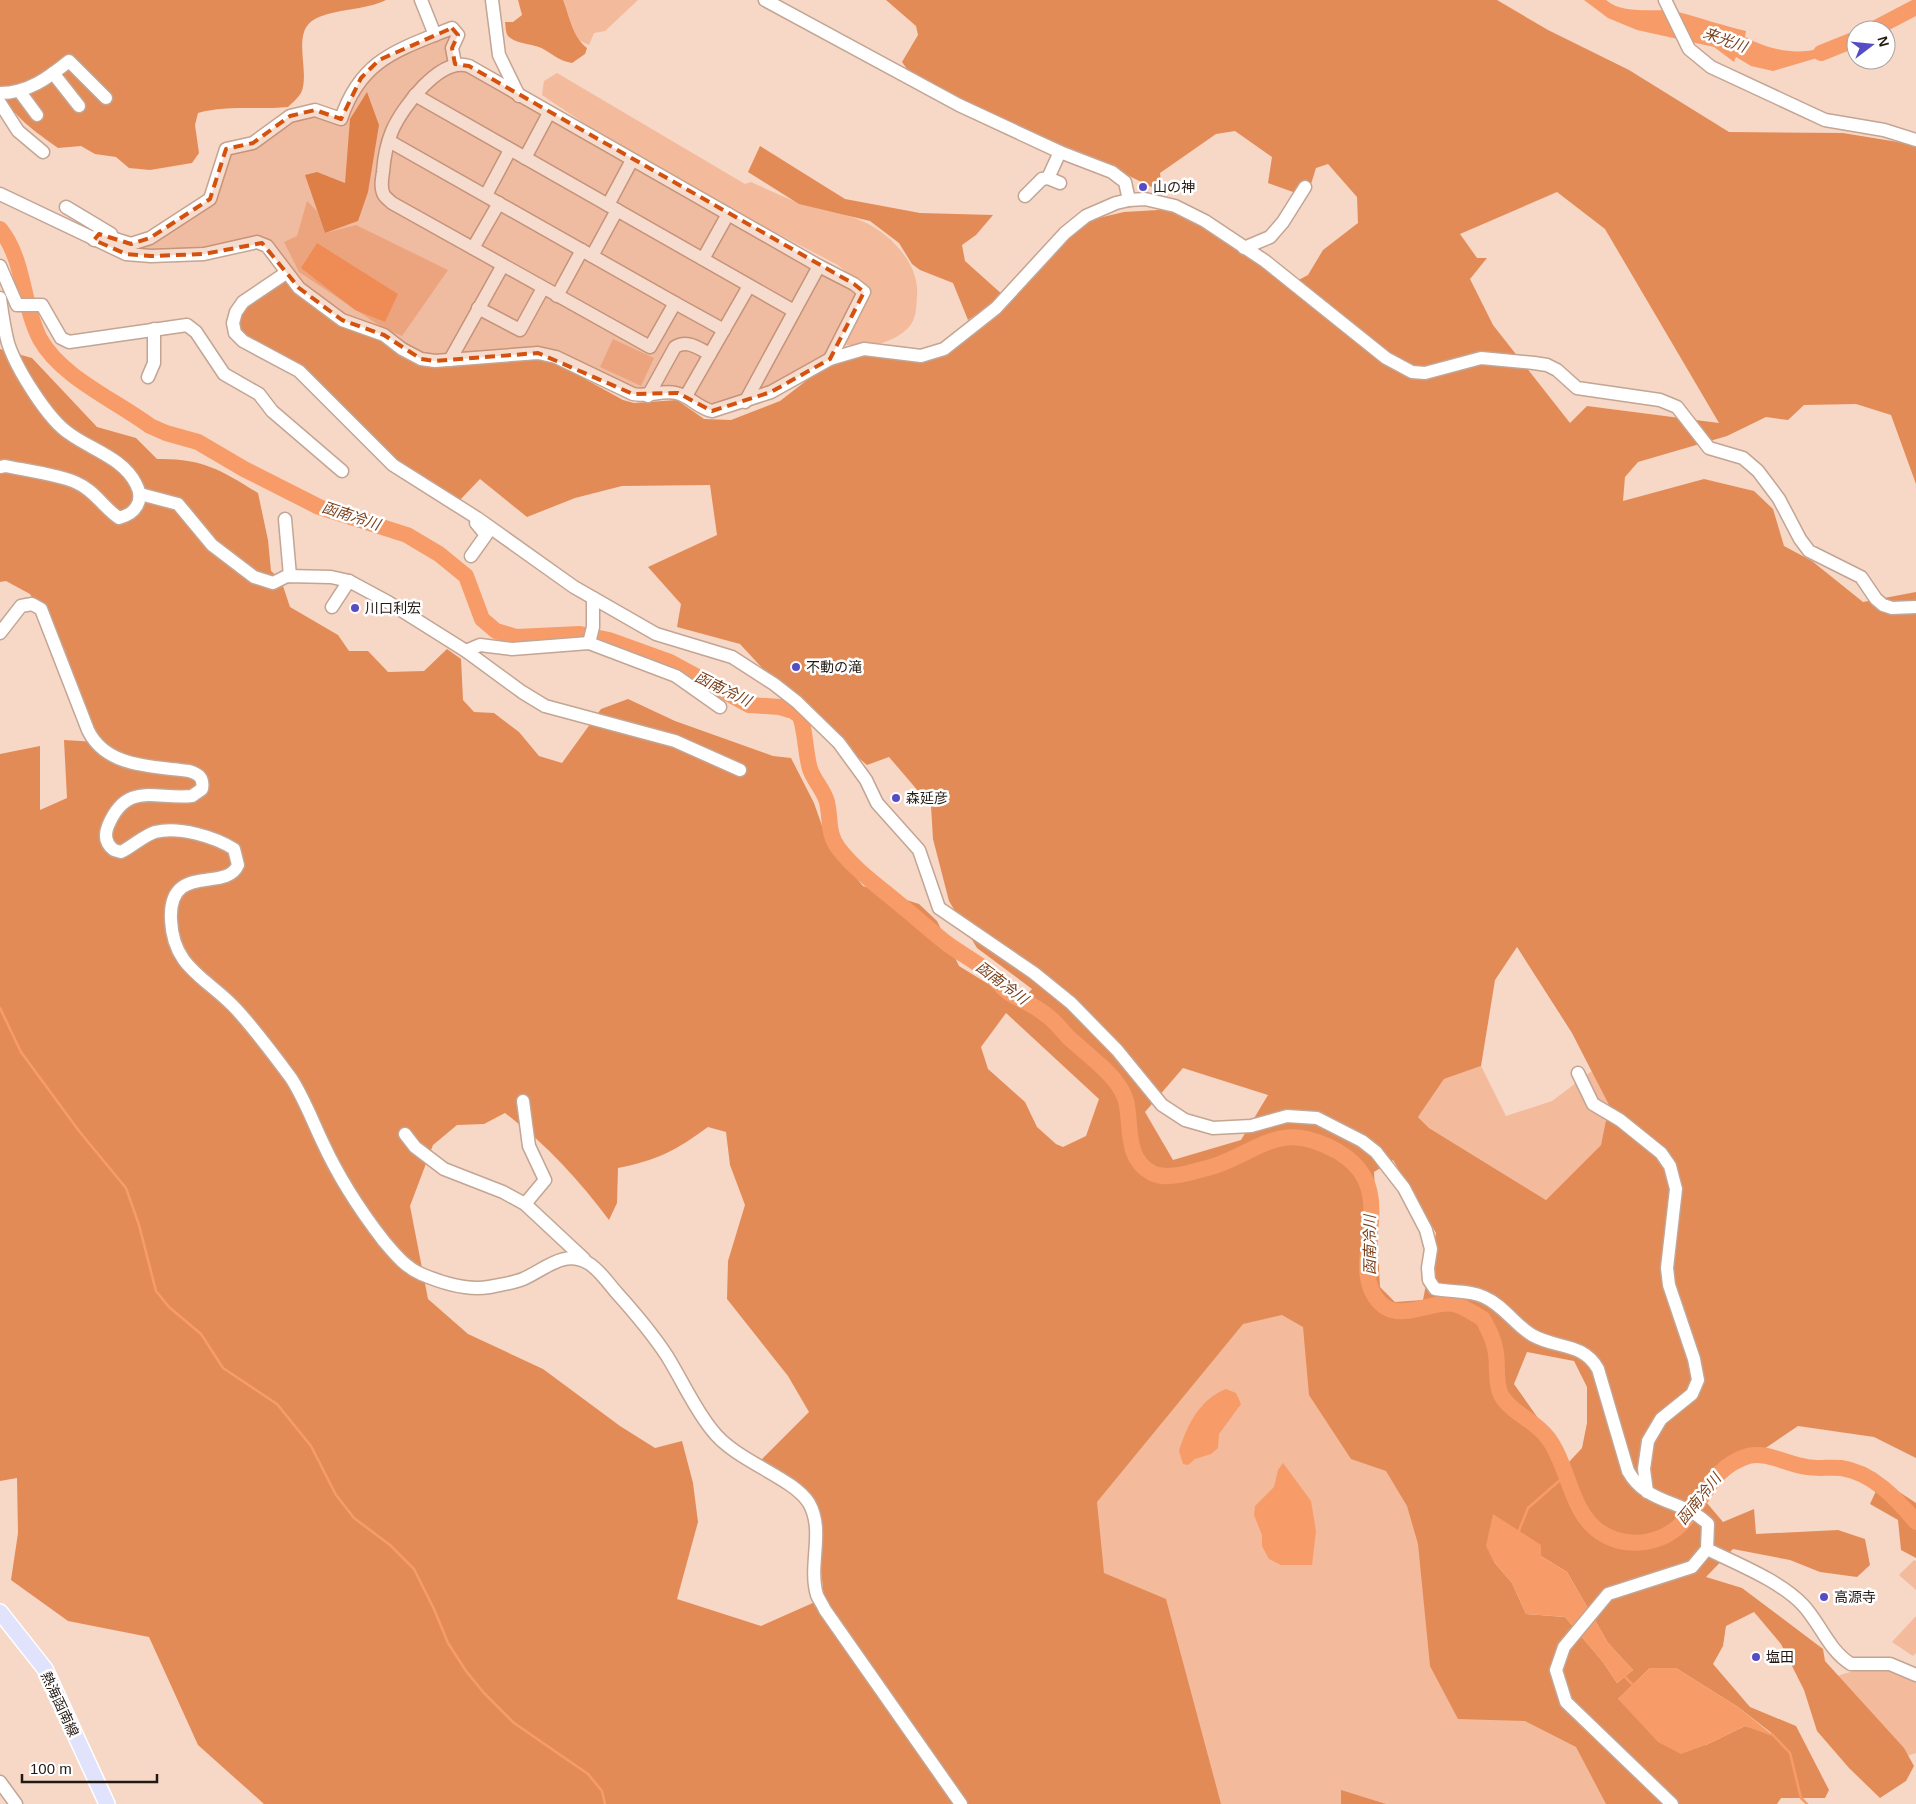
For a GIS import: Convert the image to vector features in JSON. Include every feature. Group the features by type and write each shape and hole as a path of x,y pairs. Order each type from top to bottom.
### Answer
{"main road":[{"name":"熱海函南線","path":"0,1612 44,1670 107,1804"}],"street":[{"path":"420,0 435,35"},
{"path":"492,0 499,55 519,96"},
{"path":"766,0 954,102 1060,152 1119,176 1125,182 1128,200"},
{"path":"1665,0 1689,49 1711,67 1807,114 1825,120 1884,130 1916,140"},
{"path":"94,240 99,234 131,244 150,238 210,199 226,149 252,143 290,116 315,110 341,119 352,93 361,78 379,60 452,28 458,35 452,48 455,64"},
{"path":"0,93 20,92 54,73 69,61 106,98"},
{"path":"675,303 650,347 392,203 384,195 382,186 384,159 400,115 415,95 446,68 455,64 468,66 819,266 854,284 864,292 830,359"},
{"path":"54,73 79,106"},
{"path":"20,92 36,116"},
{"path":"415,95 794,311"},
{"path":"0,103 18,131 43,152"},
{"path":"525,158 549,113"},
{"path":"389,141 724,330"},
{"path":"486,196 510,150"},
{"path":"1048,178 1060,152"},
{"path":"557,296 587,253 613,208 632,160"},
{"path":"1025,196 1042,179 1048,178 1060,183"},
{"path":"1244,248 1270,237 1283,222 1305,187"},
{"path":"0,194 126,254 151,256 204,254 262,243 267,246 299,288 342,320 384,335 402,349 421,359 436,362 538,352 556,357 633,394 648,396 667,392 686,396 712,411 772,392 830,359 864,349 921,356 944,349 996,308 1054,245 1086,216 1102,208 1128,200 1145,200 1175,206 1192,213 1265,261 1386,358 1412,372 1425,373 1481,358 1534,363 1547,365 1557,370 1578,388 1660,400 1677,407 1709,448 1743,458 1758,471 1779,499 1800,539 1809,551 1861,577 1876,599 1883,605 1892,608 1916,607"},
{"path":"473,248 499,203"},
{"path":"66,207 124,242"},
{"path":"703,259 728,214"},
{"path":"450,360 503,265"},
{"path":"0,266 17,305 42,305 61,338 69,342 187,325 196,332 224,374 259,394 272,411 342,471"},
{"path":"745,402 819,266"},
{"path":"286,273 243,302 236,312 233,323 234,333 256,350 299,371 393,465 477,518 593,598 656,634 732,657 774,684 797,702 839,743 866,780 876,803 919,850 940,908 1034,974 1071,1004 1117,1050 1146,1088 1162,1105 1185,1120 1213,1128 1251,1126 1287,1116 1317,1118 1362,1141 1376,1152 1404,1188 1426,1230 1431,1249 1428,1268 1429,1280 1435,1289 1482,1296 1494,1302 1531,1334 1544,1341 1586,1353 1594,1361 1628,1471 1635,1484 1647,1492 1696,1514 1708,1524 1707,1549 1692,1567 1684,1571 1628,1586 1608,1594 1564,1647 1556,1670 1566,1702 1672,1804"},
{"path":"686,396 749,286"},
{"path":"478,308 520,330 543,288"},
{"path":"0,298 3,336 49,416 67,433 116,460 132,477 140,494 137,508 129,515 118,518 77,483 5,466 0,467"},
{"path":"148,377 154,363 154,329"},
{"path":"648,396 665,368 670,355 679,345 690,344 710,354"},
{"path":"140,494 178,504 212,544 254,577 273,583 290,576 323,576 349,581 388,602 466,651 522,692 545,706 675,741 740,770"},
{"path":"471,556 486,534 476,525 477,518"},
{"path":"285,519 290,576"},
{"path":"332,607 349,581"},
{"path":"589,643 593,627 593,598"},
{"path":"0,633 20,606 32,604 41,609 88,730 100,748 118,760 189,771 200,776 203,780 202,789 192,796 150,794 129,798 110,821 106,830 106,841 114,850 122,852 146,837 166,830 214,839 234,849 238,865 231,875 222,878 200,879 190,883 178,892 172,904 170,917 176,946 188,968 234,1007 292,1080 340,1175 368,1220 406,1266 419,1274 465,1287 486,1288 522,1279 558,1260 573,1258 588,1263"},
{"path":"466,651 480,645 512,649 589,643 676,676 720,707"},
{"path":"1578,1073 1593,1104 1620,1120 1661,1153 1670,1166 1676,1189 1667,1268 1669,1285 1694,1359 1698,1380 1692,1394 1660,1419 1648,1441 1644,1468 1647,1492"},
{"path":"522,1101 529,1146 545,1180 525,1204"},
{"path":"405,1134 416,1147 444,1169 503,1192 525,1204 588,1263 648,1328 666,1354 710,1428 721,1442 740,1456 796,1490 808,1502 816,1521 817,1594 825,1610 962,1804"},
{"path":"1707,1549 1763,1577 1800,1603 1820,1626 1838,1654 1845,1661 1851,1664 1890,1664 1902,1667 1916,1674"},
{"path":"0,1782 16,1804"}],"highlighted area":[{"path":"452,28 458,35 452,48 455,64 469,66 854,284 864,292 830,359 771,392 712,411 678,393 633,394 538,353 435,361 421,359 384,335 342,320 299,288 262,243 204,254 151,256 126,254 94,240 99,234 131,244 150,238 210,199 226,149 253,143 290,116 315,110 341,119 361,78 379,60"}],"shaded area":[{"path":"0,0 386,0 377,4 323,15 308,25 302,43 304,74 301,93 288,107 232,108 198,113 195,125 199,153 192,163 150,170 129,168 116,157 95,154 81,146 58,148 17,115 0,89"},
{"path":"518,0 563,0 578,38 587,48 585,54 572,63 558,58 541,48 513,40 509,37 506,32 505,22 513,22 522,15"},
{"path":"561,0 638,0 605,31 594,33 589,45 574,38"},
{"path":"886,0 1497,0 1548,30 1629,70 1729,132 1843,133 1916,145 1916,484 1891,415 1856,404 1804,405 1788,420 1766,417 1727,436 1638,462 1625,477 1623,501 1704,479 1754,491 1773,509 1784,546 1812,561 1863,602 1916,592 1916,1458 1874,1437 1798,1426 1745,1462 1701,1496 1723,1522 1754,1509 1756,1534 1838,1530 1865,1539 1870,1565 1857,1577 1820,1572 1790,1560 1733,1549 1706,1577 1742,1588 1823,1649 1825,1661 1904,1748 1914,1766 1906,1781 1880,1798 1849,1768 1817,1731 1804,1690 1781,1644 1754,1612 1726,1626 1723,1646 1713,1664 1750,1707 1796,1726 1829,1790 1825,1798 1781,1798 1777,1804 1606,1804 1576,1747 1525,1721 1458,1719 1430,1666 1418,1544 1407,1506 1386,1471 1351,1459 1309,1395 1303,1327 1282,1315 1243,1324 1097,1502 1104,1573 1166,1599 1221,1804 264,1804 198,1745 149,1637 68,1621 11,1580 18,1533 17,1478 0,1481 0,754 40,746 40,810 67,798 64,740 96,742 65,650 30,594 6,581 0,582 0,349 32,358 97,427 136,438 157,459 187,461 211,467 258,493 268,540 271,571 281,580 290,607 338,635 349,651 368,651 388,672 424,671 447,649 461,659 463,700 474,712 494,713 519,732 539,756 562,763 601,709 628,699 675,721 773,756 791,758 814,803 828,843 863,886 919,904 937,921 959,966 1019,1003 1032,989 977,948 949,901 933,839 931,806 889,757 867,765 797,706 740,644 677,627 681,604 648,567 717,535 710,485 622,486 575,498 527,517 480,479 458,502 399,465 293,366 253,344 236,328 243,302 289,277 351,328 396,347 405,356 538,353 623,400 634,403 677,400 704,419 731,420 780,401 811,377 861,350 938,355 1009,293 1056,241 1090,220 1124,212 1175,209 1293,283 1308,275 1323,250 1358,223 1357,197 1328,164 1316,168 1307,197 1268,183 1272,157 1235,131 1216,134 1160,173 1162,192 1082,153 984,114 907,69 902,62 918,35 916,26","holes":["1557,192 1605,229 1719,423 1587,406 1570,423 1493,325 1470,279 1487,258 1477,258 1460,234","1517,947 1572,1033 1609,1105 1601,1145 1546,1200 1429,1128 1418,1117 1444,1079 1481,1066 1495,980","1006,1013 1099,1099 1086,1136 1063,1147 1056,1144 1037,1127 1025,1102 988,1069 981,1047","1183,1068 1268,1095 1241,1140 1173,1160 1145,1112","505,1113 561,1163 609,1220 617,1203 618,1168 644,1162 666,1154 708,1127 726,1132 730,1165 745,1205 728,1261 727,1299 788,1376 809,1412 761,1460 813,1496 824,1598 761,1626 677,1599 698,1522 693,1483 682,1441 655,1448 620,1426 543,1369 468,1334 428,1299 410,1206 433,1145 457,1125 484,1124","1393,1160 1436,1233 1423,1300 1395,1302 1380,1287 1374,1172","1527,1352 1574,1361 1587,1387 1587,1423 1582,1448 1569,1462 1514,1384","1541,1556 1567,1572 1608,1643 1633,1670 1617,1683 1603,1662 1565,1617 1526,1614 1512,1583 1494,1562","1650,1668 1676,1668 1738,1707 1774,1735 1745,1726 1706,1745 1618,1699"]},
{"path":"557,73 745,184 751,182 800,203 855,218 883,233 901,251 914,272 917,296 915,313 911,324 901,334 885,342 859,346 841,344 867,290 838,265 681,184 603,136 542,95 544,81"},
{"path":"367,92 379,125 368,192 358,221 325,233 305,175 317,172 345,183 350,119"},
{"path":"760,146 845,199 920,213 993,215 976,235 962,245 965,261 1004,296 968,320 953,283 920,270 912,264 899,243 870,221 799,204 748,172"},
{"path":"307,201 317,211 325,233 356,225 448,270 402,336 383,328 299,272 284,242 297,236"},
{"path":"613,339 654,358 641,386 600,367"},
{"path":"1481,1066 1506,1116 1552,1101 1592,1071 1609,1105 1601,1145 1546,1200 1429,1128 1418,1117 1444,1079"},
{"path":"1288,1293 1668,1804 1197,1804 1093,1584 1053,1522 1139,1389"},
{"path":"1881,1480 1916,1503 1916,1558 1901,1550 1898,1520 1870,1504"},
{"path":"1914,1560 1916,1561 1916,1590 1899,1575"},
{"path":"1916,1616 1916,1653 1913,1656 1892,1642"},
{"path":"1876,1664 1916,1680 1916,1753 1895,1760 1834,1677"},
{"path":"1341,1790 1386,1804 1341,1804"}],"water":[{"path":"1584,0 1606,0 1613,5 1631,10 1678,12 1746,31 1745,37 1771,48 1783,50 1807,51 1846,42 1834,53 1773,71 1751,66 1736,57 1734,62 1714,47 1637,30 1608,18"},
{"path":"317,243 398,294 385,322 355,310 301,268"},
{"path":"1226,1389 1236,1393 1241,1404 1219,1434 1218,1448 1211,1454 1195,1459 1188,1465 1183,1464 1179,1451 1186,1432 1196,1414 1209,1399"},
{"path":"1283,1463 1311,1501 1316,1531 1312,1565 1281,1565 1269,1559 1262,1546 1262,1535 1254,1515 1255,1506 1274,1487 1278,1470"},
{"path":"1493,1514 1541,1545 1541,1556 1567,1572 1608,1643 1633,1670 1617,1683 1603,1662 1565,1617 1526,1614 1512,1583 1494,1562 1486,1546"},
{"path":"1650,1668 1676,1668 1738,1707 1775,1737 1745,1726 1706,1745 1681,1754 1658,1742 1618,1699"}],"waterway":[{"name":"来光川","path":"1891,20 1916,7"},
{"name":"来光川","path":"1821,53 1846,43"},
{"name":"函南冷川","path":"0,229 8,241 19,268 34,326 49,353 61,365 90,387 150,426 166,433 198,442 244,469 319,507 407,535 439,554 466,576 482,619 496,631 516,637 580,634 609,640 670,662 749,705 780,707 793,711 800,716 810,769 826,798 831,832 839,849 861,872 953,948 985,969 1008,992 1048,1016 1109,1074 1121,1089 1126,1100 1131,1143 1134,1152 1138,1160 1152,1173 1160,1176 1172,1176 1207,1168 1264,1144 1289,1137 1319,1142 1337,1151 1357,1167 1368,1186 1371,1206 1367,1268 1370,1287 1380,1303 1388,1309 1397,1311 1453,1304 1465,1308 1483,1319 1494,1344 1497,1359 1498,1385 1501,1395 1511,1407 1537,1426 1548,1438 1561,1462 1582,1513 1600,1532 1619,1541 1639,1543 1660,1538 1678,1527 1687,1518 1715,1478 1724,1469 1734,1462 1755,1455 1763,1455 1807,1467 1841,1468 1863,1475 1883,1488 1901,1504 1916,1522"},
{"path":"0,1008 21,1052 79,1131 126,1188 139,1225 156,1291 169,1307 201,1334 223,1368 277,1404 311,1446 336,1495 354,1518 390,1545 414,1569 448,1643 466,1671 484,1693 514,1723 588,1774 602,1791 605,1804"},
{"path":"1518,1533 1528,1508 1567,1474"},
{"path":"1623,1675 1635,1687"},
{"path":"1772,1734 1790,1753 1801,1798 1807,1804"}],"place":[{"name":"山の神","path":"1143,187"},
{"name":"川口利宏","path":"355,608"},
{"name":"不動の滝","path":"796,667"},
{"name":"森延彦","path":"896,798"},
{"name":"高源寺","path":"1824,1597"},
{"name":"塩田","path":"1756,1657"}]}
